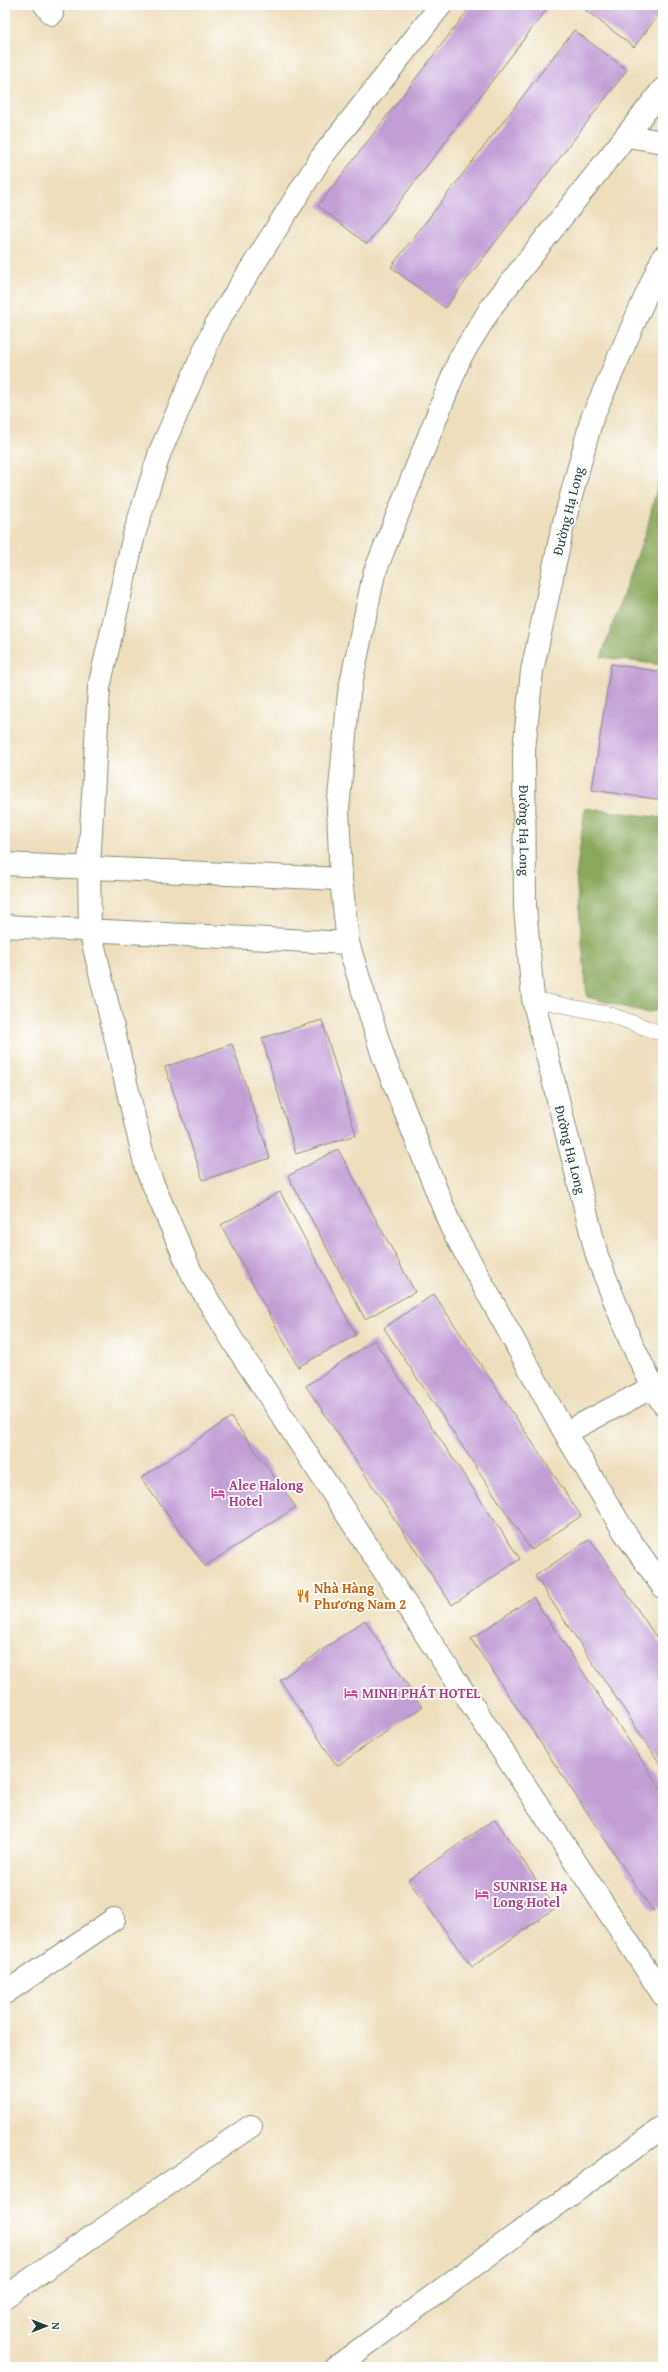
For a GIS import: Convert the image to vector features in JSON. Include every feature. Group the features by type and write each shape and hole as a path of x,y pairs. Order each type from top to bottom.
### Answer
{"street":[{"path":"441,5 321,158 252,265 216,324 166,439 134,535 99,687 88,867 90,930 146,1168 191,1272 236,1346 663,1995"},
{"path":"663,89 628,136 492,306 460,358 374,574 349,693 338,810 341,879 348,943 382,1056 451,1227 565,1433 625,1533 663,1587"},
{"path":"628,136 663,142"},
{"name":"Đường Hạ Long","path":"658,1396 630,1340 598,1256 533,999 525,907 524,758 532,671 562,530 592,418 663,257"},
{"path":"5,864 341,879"},
{"path":"5,926 348,943"},
{"path":"565,1433 658,1396"},
{"path":"5,1993 114,1919"},
{"path":"5,2297 251,2126"},
{"path":"336,2367 663,2127"}],"lane":[{"path":"533,999 611,1015 663,1034"}],"green space":[{"path":"663,460 663,665 601,657 648,525"},
{"path":"585,808 663,818 663,1009 645,1013 587,997 576,876"}],"building":[{"path":"472,5 542,5 547,9 367,244 318,206"},
{"path":"586,5 663,5 663,9 634,47 584,9"},
{"path":"574,30 627,70 445,308 391,267"},
{"path":"611,664 663,672 663,800 592,790"},
{"path":"322,1020 356,1135 296,1154 262,1038"},
{"path":"232,1044 270,1158 203,1180 165,1067"},
{"path":"338,1149 415,1292 365,1319 288,1176"},
{"path":"280,1192 356,1335 298,1367 221,1225"},
{"path":"434,1294 581,1516 531,1550 384,1328"},
{"path":"374,1340 520,1559 452,1605 306,1386"},
{"name":"Alee Halong Hotel","path":"231,1417 296,1507 205,1566 141,1478"},
{"path":"590,1539 663,1647 663,1768 535,1576"},
{"path":"533,1597 663,1792 663,1904 653,1911 471,1639"},
{"name":"MINH PHÁT HOTEL","path":"365,1620 422,1707 337,1766 280,1680"},
{"name":"SUNRISE Hạ Long Hotel","path":"495,1819 555,1908 472,1967 408,1880"}],"place":[{"name":"Alee Halong Hotel","path":"218,1493"},
{"name":"Nhà Hàng Phương Nam 2","path":"303,1596"},
{"name":"MINH PHÁT HOTEL","path":"351,1693"},
{"name":"SUNRISE Hạ Long Hotel","path":"482,1894"}]}
